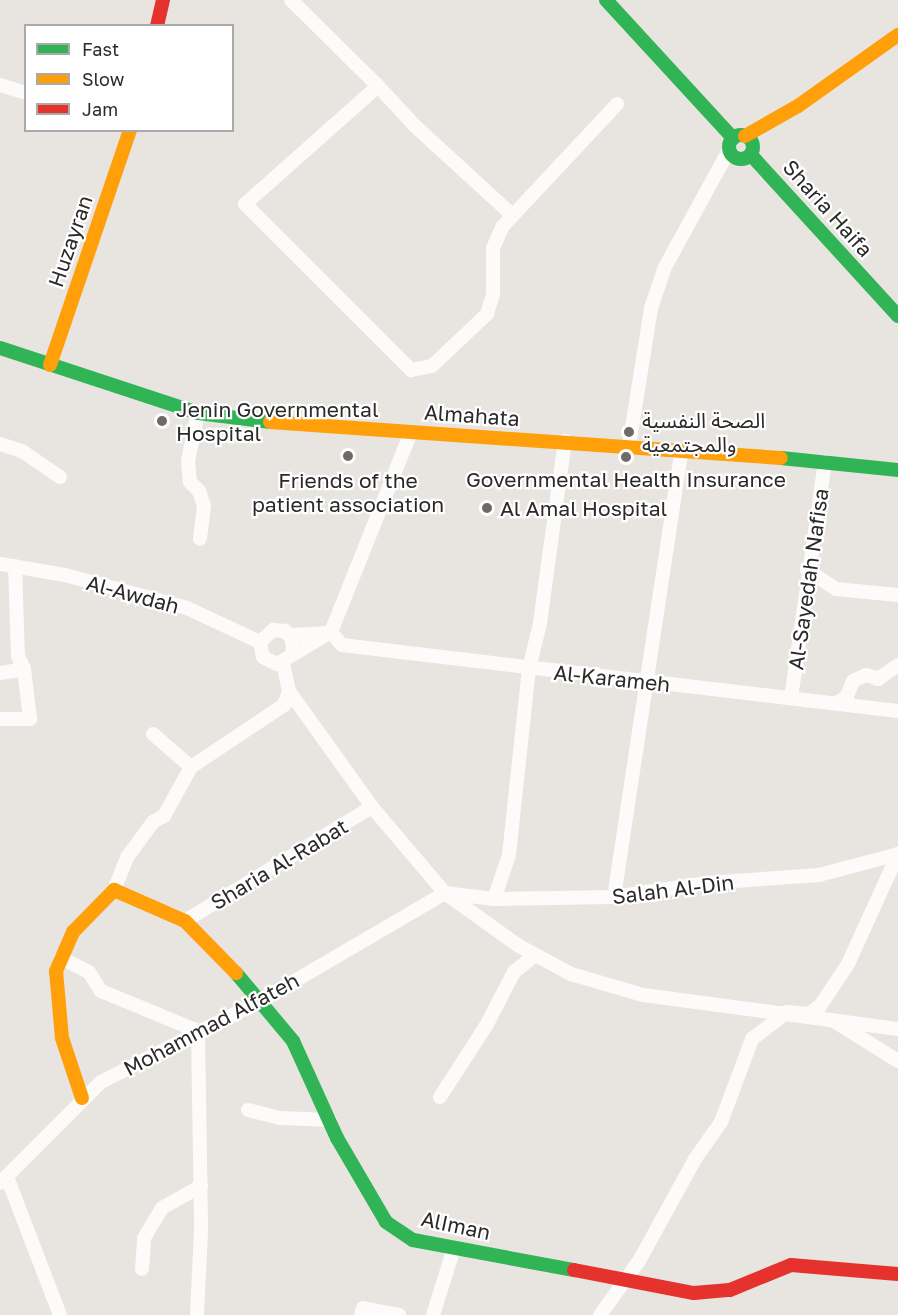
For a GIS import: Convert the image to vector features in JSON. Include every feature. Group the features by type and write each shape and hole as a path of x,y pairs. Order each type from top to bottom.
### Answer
{"street":[{"path":"157,24 163,0"},
{"path":"291,0 378,86 414,126 512,215"},
{"path":"606,0 736,146 753,152 898,47"},
{"path":"629,446 651,308 677,239 716,176 736,146 798,106 898,35"},
{"path":"0,85 24,92"},
{"path":"378,86 245,204 404,366 414,371 429,369 487,314 493,294 493,248 512,215 617,104"},
{"name":"Huzayran","path":"50,365 129,132"},
{"name":"Sharia Haifa","path":"736,146 753,152 898,316"},
{"name":"Almahata","path":"0,348 198,413 411,432 825,461 898,470"},
{"path":"198,413 188,461 190,482 199,491 204,506 201,539"},
{"path":"331,632 290,635 273,630 260,642 263,657 272,663 283,663 293,652 331,632 411,432"},
{"path":"494,899 509,855 529,669 540,623 565,441"},
{"path":"0,444 22,451 60,477"},
{"path":"614,897 649,681 681,452"},
{"name":"Al-Sayedah Nafisa","path":"791,698 807,570 825,461"},
{"name":"Al-Awdah","path":"0,564 187,608 260,642"},
{"path":"0,719 30,719 24,669 18,656 15,566"},
{"path":"807,570 836,589 898,595"},
{"name":"Al-Karameh","path":"331,632 342,645 898,711"},
{"path":"290,635 293,652"},
{"path":"283,663 288,691 372,807 445,893 535,955 571,974 643,995 787,1012 898,1029"},
{"path":"837,703 847,696 853,681 866,675 878,679 898,665"},
{"path":"0,673 24,669"},
{"path":"82,1098 62,1038 56,970 73,932 114,890 128,856 153,822 164,816 191,767 284,705 288,691"},
{"path":"153,734 191,767"},
{"name":"Sharia Al-Rabat","path":"185,921 372,807"},
{"path":"600,1315 626,1280 709,1135 721,1122 752,1039 787,1012 809,1014 820,1006 848,964 898,854"},
{"name":"Salah Al-Din","path":"445,893 494,899 614,897 707,882 819,875 898,854"},
{"name":"AlIman","path":"114,890 185,921 262,1000 293,1041 375,1209 386,1222 413,1240 708,1293 730,1290 790,1265 898,1274"},
{"name":"Mohammad Alfateh","path":"4,1180 82,1098 101,1082 198,1030 262,1000 445,893"},
{"path":"440,1096 486,1026 514,972 535,955"},
{"path":"61,958 89,972 101,991 198,1030 201,1186 197,1315"},
{"path":"830,1018 898,1061"},
{"path":"248,1110 280,1118 330,1120"},
{"path":"4,1180 60,1315"},
{"path":"142,1269 144,1238 162,1208 201,1186"},
{"path":"433,1315 454,1248"},
{"path":"361,1315 363,1308 399,1315"}],"traffic: fast":[{"path":"606,0 733,138"},
{"path":"741,135 750,138 753,147 750,156 741,159 732,156 729,147 732,138 741,135"},
{"path":"751,155 898,316"},
{"path":"0,348 198,413 270,422"},
{"path":"781,458 898,470"},
{"path":"236,973 293,1041 337,1138 386,1222 413,1240 574,1270"}],"traffic: slow":[{"path":"745,136 798,106 898,35"},
{"path":"50,365 129,132"},
{"path":"270,422 781,458"},
{"path":"82,1098 62,1038 56,971 73,932 114,890 185,921 236,973"}],"traffic: jam":[{"path":"157,24 163,0"},
{"path":"574,1270 694,1293 730,1290 791,1265 898,1274"}],"place":[{"name":"Jenin Governmental Hospital","path":"162,421"},
{"name":"الصحة النفسية والمجتمعية","path":"629,432"},
{"name":"Friends of the patient association","path":"348,456"},
{"name":"Governmental Health Insurance","path":"626,457"},
{"name":"Al Amal Hospital","path":"487,508"}]}
